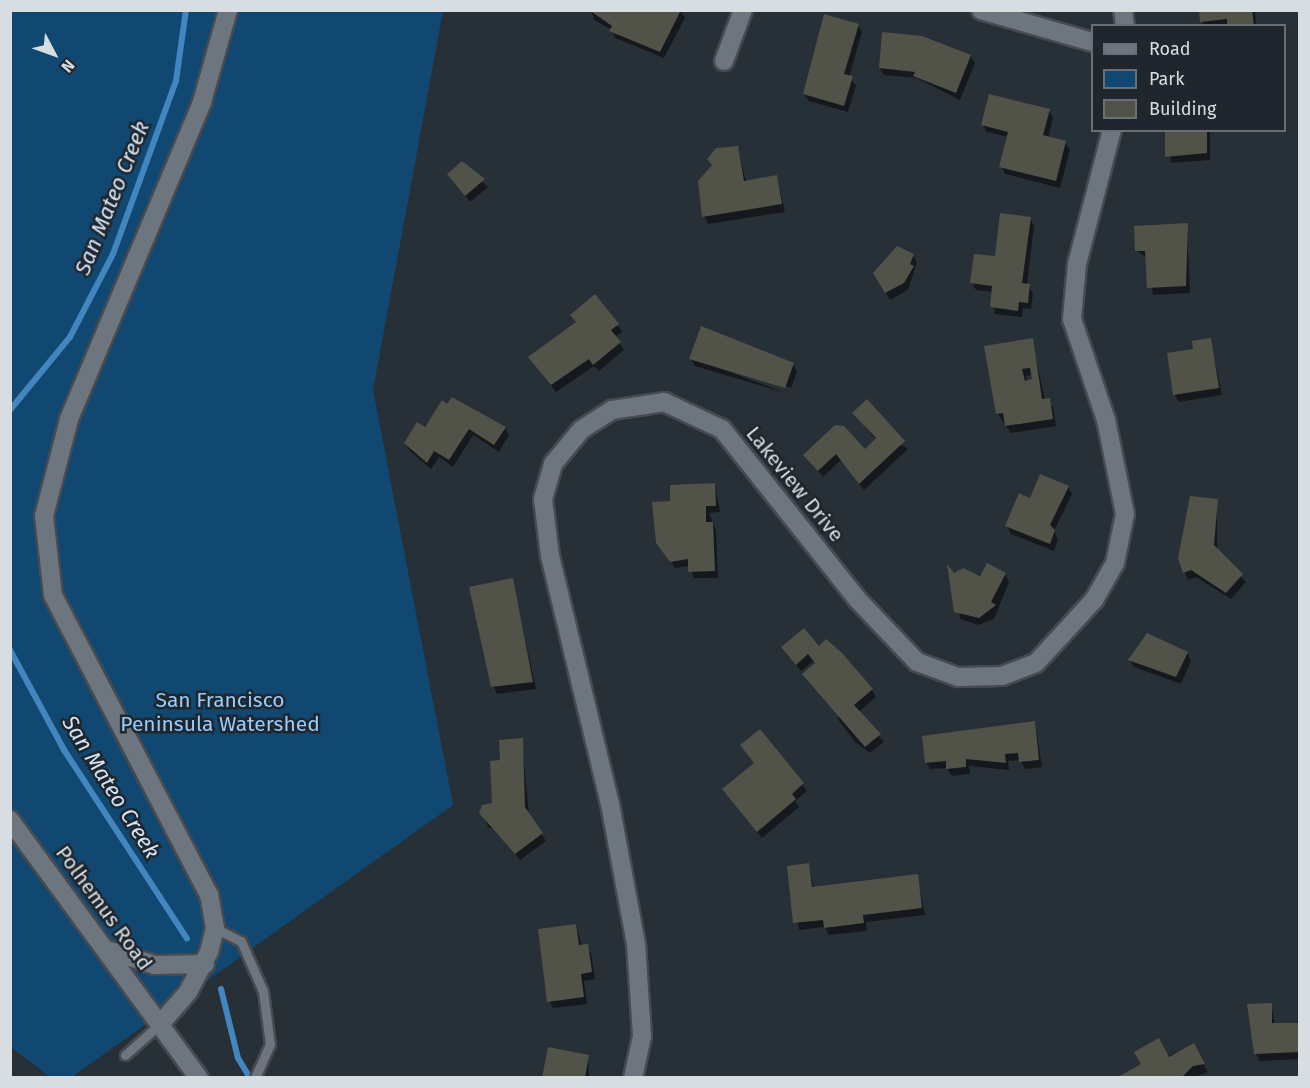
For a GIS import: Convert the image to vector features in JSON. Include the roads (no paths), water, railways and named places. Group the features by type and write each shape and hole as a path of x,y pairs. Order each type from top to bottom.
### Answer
{"street":[{"path":"160,1023 205,964 214,928 209,895 195,864 53,595 44,516 69,419 202,102 228,10"},
{"path":"724,61 743,10"},
{"path":"981,10 1091,42"},
{"name":"Lakeview Drive","path":"633,1077 642,1036 636,945 610,804 550,556 543,499 553,464 581,430 612,411 664,402 722,429 857,599 918,662 958,677 1002,676 1036,663 1094,600 1115,563 1125,514 1106,420 1072,319 1077,264 1111,132"},
{"name":"Polhemus Road","path":"10,820 199,1077"},
{"path":"106,950 155,965 205,964"}],"lane":[{"path":"214,928 242,941 257,971 271,1021 261,1068 255,1077"},
{"path":"125,1055 160,1023"}],"waterway":[{"name":"San Mateo Creek","path":"10,410 70,337 113,254 176,81 186,10"},
{"name":"San Mateo Creek","path":"10,650 64,750 187,939"},
{"name":"San Mateo Creek","path":"221,989 238,1058 250,1078"}],"park label":[{"name":"San Francisco Peninsula Watershed","path":"220,712"}]}
